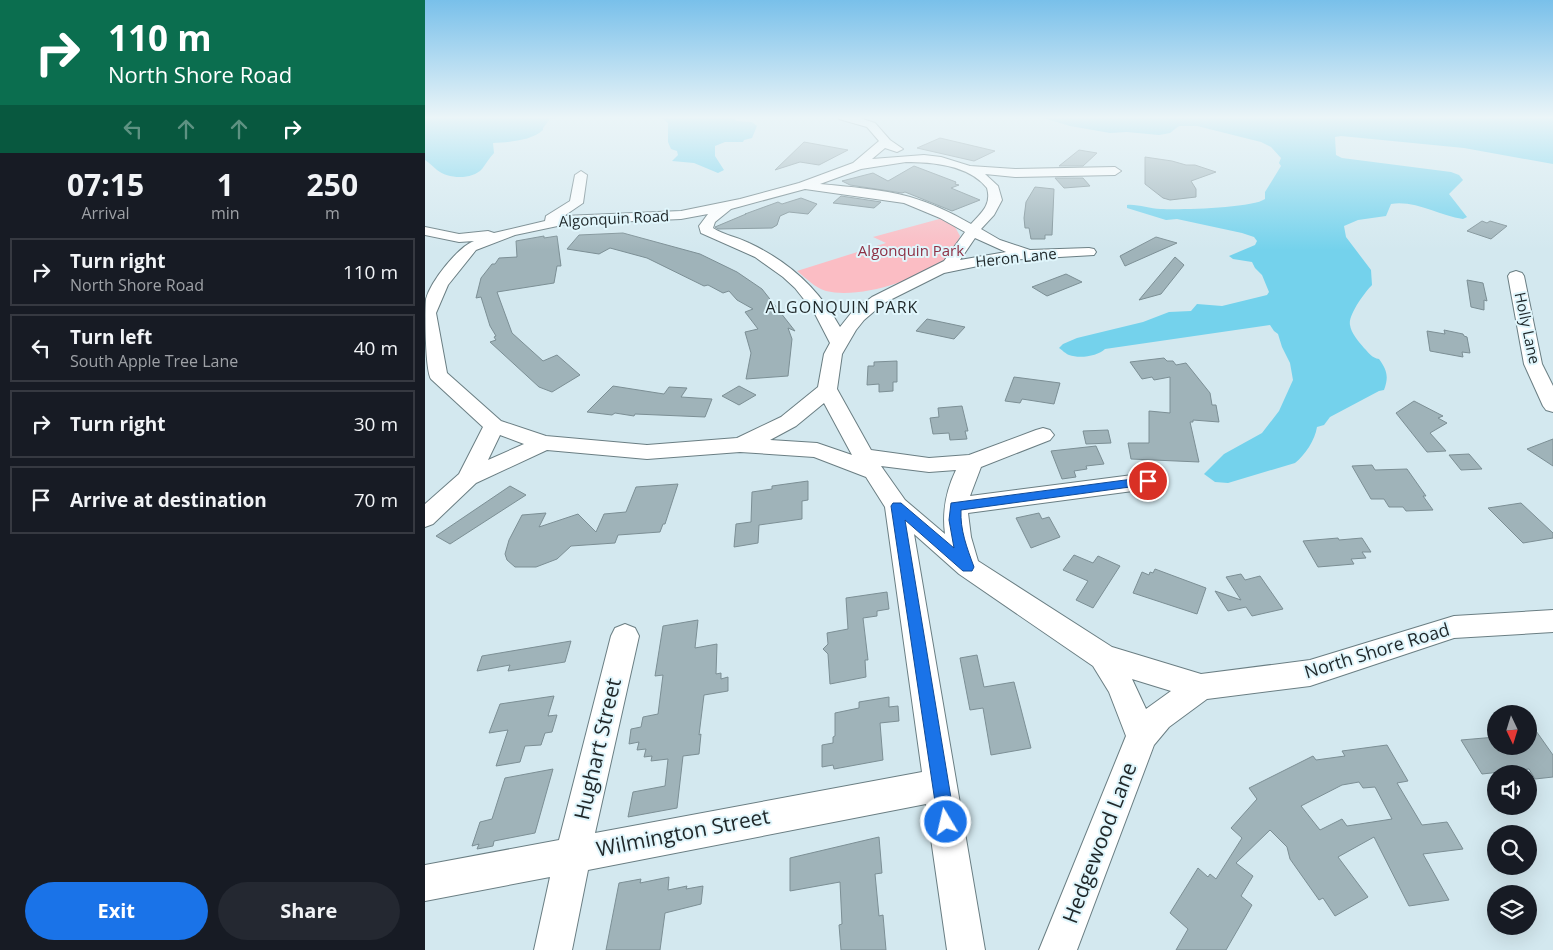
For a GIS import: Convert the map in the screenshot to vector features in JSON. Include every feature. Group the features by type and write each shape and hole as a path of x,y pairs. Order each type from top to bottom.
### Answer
{"street":[{"name":"Algonquin Road","path":"862,161 857,166 803,186 773,196 726,207 681,214 625,218 604,217 542,224 465,242 440,284 428,313 438,375 494,426 544,443 647,452 740,445 817,450 868,464 929,465 972,462 1043,435"},
{"path":"857,166 890,161"},
{"path":"940,161 965,168 993,172 1115,171"},
{"path":"965,168 979,175 993,187"},
{"path":"827,389 833,354 838,342 858,316 878,300 943,268 958,255 973,230 993,206 995,199 993,172"},
{"path":"542,224 576,203 581,175"},
{"path":"803,186 867,193 907,200 945,215 995,243 1026,254"},
{"path":"576,203 591,214 604,217"},
{"path":"711,234 706,230 705,226 708,221 726,207"},
{"path":"625,218 711,234 761,254 791,274 806,288 823,309 838,342"},
{"path":"425,232 465,242"},
{"name":"Heron Lane","path":"943,268 991,258 1026,254 1089,252"},
{"name":"Holly Lane","path":"1516,276 1533,364 1553,406"},
{"name":"Algonquin Road","path":"740,445 783,426 803,412 827,389"},
{"name":"North Shore Road","path":"827,389 868,464 897,506 968,567 1103,657 1201,687 1310,673 1454,627 1553,621"},
{"path":"425,518 467,478 494,426"},
{"path":"467,478 544,443"},
{"path":"968,567 959,543 955,520 955,506 962,480 972,462"},
{"path":"955,506 1148,481"},
{"path":"897,506 966,950"},
{"name":"Hughart Street","path":"553,950 573,854 625,636"},
{"path":"1103,657 1121,686 1142,736"},
{"name":"Hedgewood Lane","path":"1059,950 1142,736 1158,717 1201,687"},
{"name":"Wilmington Street","path":"425,883 941,785"}],"green space":[{"name":"Algonquin Park","path":"943,218 954,225 960,236 953,250 946,259 932,268 903,281 870,290 839,293 818,288 797,271 886,243 873,237"}],"water":[{"path":"427,161 488,161 478,173 466,177 453,177 437,170"},
{"path":"676,161 718,161 724,170 718,173 694,163"},
{"path":"1280,161 1368,161 1451,172 1459,175 1463,180 1449,194 1467,217 1463,219 1418,206 1400,203 1391,204 1386,216 1358,220 1344,226 1346,237 1371,270 1372,285 1354,310 1350,325 1355,337 1372,356 1379,359 1384,367 1387,377 1384,390 1330,417 1324,425 1317,427 1309,447 1295,463 1228,483 1215,482 1204,474 1224,454 1262,433 1279,411 1293,380 1290,363 1278,334 1270,325 1105,349 1093,355 1083,357 1069,355 1059,348 1063,344 1077,338 1143,322 1169,312 1191,311 1197,304 1222,306 1267,295 1269,292 1262,275 1252,262 1233,259 1229,256 1255,245 1257,241 1254,237 1177,219 1166,220 1127,208 1127,205 1157,209 1184,209 1216,208 1258,202 1265,199 1265,192 1281,166"},
{"path":"1538,161 1553,161 1553,164"}],"building":[{"path":"784,161 826,161 819,165 800,162 775,170"},
{"path":"1065,161 1088,161 1083,166 1059,166"},
{"path":"1145,161 1173,161 1195,165 1216,172 1191,181 1196,189 1196,197 1170,200 1163,198 1145,184"},
{"path":"914,166 956,182 955,184 959,185 951,188 980,200 952,211 905,192 850,185 842,181 873,173 888,181"},
{"path":"1055,178 1083,178 1090,186 1064,188"},
{"path":"1035,187 1054,189 1052,235 1045,235 1045,239 1031,239 1029,228 1025,228 1026,202"},
{"path":"841,196 881,202 874,208 833,203"},
{"path":"801,198 817,204 808,214 789,212 780,216 777,225 772,228 718,229 715,227 778,202 782,204"},
{"path":"1482,221 1487,223 1490,221 1507,226 1491,239 1467,231"},
{"path":"623,233 700,254 737,272 762,289 795,331 788,328 792,339 788,376 746,379 751,353 745,332 758,329 745,312 753,309 737,300 729,291 723,293 708,285 704,286 647,258 610,248 599,254 567,249 579,235"},
{"path":"544,236 544,238 557,236 561,266 557,266 554,283 497,292 512,333 543,361 557,355 580,375 552,392 539,387 490,342 496,340 494,337 496,336 490,326 481,297 476,298 481,278 492,264 495,264 499,258 517,257 516,241"},
{"path":"1156,237 1177,243 1125,266 1120,256"},
{"path":"1175,257 1184,265 1161,294 1139,300"},
{"path":"1066,274 1082,282 1047,296 1032,287"},
{"path":"1467,280 1483,283 1487,301 1484,300 1484,310 1471,307"},
{"path":"927,319 965,327 954,339 916,331"},
{"path":"1444,330 1463,334 1467,337 1470,353 1462,352 1463,357 1430,351 1427,331 1445,334"},
{"path":"1164,358 1167,361 1173,361 1176,365 1186,363 1210,393 1212,405 1216,405 1219,422 1193,420 1193,422 1190,422 1199,462 1131,459 1128,443 1149,443 1149,411 1170,413 1170,377 1154,380 1152,377 1142,379 1130,362"},
{"path":"897,361 897,382 893,382 893,391 879,392 879,384 867,385 868,366 874,366 874,362"},
{"path":"1014,377 1060,383 1054,404 1022,399 1020,403 1005,401"},
{"path":"613,386 664,394 669,387 687,388 681,397 712,399 705,417 635,414 634,416 587,412"},
{"path":"739,386 756,395 739,405 722,396"},
{"path":"1414,401 1443,416 1438,418 1447,423 1430,433 1446,451 1427,452 1396,413"},
{"path":"962,406 968,431 965,431 967,439 950,440 949,433 933,434 930,418 939,417 938,408"},
{"path":"1108,430 1111,443 1086,444 1083,431"},
{"path":"1553,439 1553,466 1527,449"},
{"path":"1096,446 1104,464 1086,466 1087,469 1074,471 1076,477 1062,479 1051,451"},
{"path":"1469,454 1482,469 1461,470 1449,455"},
{"path":"1372,465 1375,470 1407,469 1426,496 1423,496 1433,510 1406,511 1403,507 1389,507 1384,499 1371,499 1352,466"},
{"path":"808,481 808,500 802,501 802,519 759,525 758,543 734,547 736,524 751,522 752,492 772,489 772,486"},
{"path":"678,484 665,524 663,524 660,532 618,535 615,543 571,546 557,559 536,567 515,567 507,560 505,554 509,540 522,515 546,513 539,527 578,514 596,532 604,514 626,512 636,487"},
{"path":"510,486 526,495 450,544 436,536"},
{"path":"1521,503 1553,533 1553,538 1523,543 1488,508"},
{"path":"1039,513 1042,519 1049,517 1060,537 1031,548 1016,518"},
{"path":"1338,538 1339,540 1362,538 1371,552 1362,552 1366,558 1351,559 1354,564 1318,567 1303,541"},
{"path":"1074,555 1093,563 1098,556 1120,566 1093,608 1076,600 1088,581 1063,570"},
{"path":"1155,569 1206,588 1197,614 1133,593 1142,572 1149,575"},
{"path":"1241,574 1245,580 1260,576 1283,609 1252,616 1246,607 1228,611 1215,591 1241,600 1226,577"},
{"path":"887,592 889,609 877,611 877,616 863,618 868,660 865,660 866,677 830,684 828,654 823,649 828,644 827,633 848,629 846,598"},
{"path":"698,620 695,648 717,644 716,674 721,673 721,679 728,677 728,691 704,695 699,735 701,734 699,754 683,756 677,808 628,817 633,792 665,786 668,759 651,761 652,756 644,757 646,749 637,750 639,742 629,744 631,729 641,727 643,717 658,714 663,675 655,676 663,626"},
{"path":"571,641 565,662 508,671 510,665 477,671 482,656"},
{"path":"977,655 984,687 1014,682 1031,748 991,755 983,708 970,710 960,658"},
{"path":"554,696 548,716 557,715 552,732 545,733 541,745 525,746 520,762 496,766 508,730 489,733 500,704"},
{"path":"889,697 889,707 898,706 899,721 880,723 883,760 834,769 833,765 822,767 822,745 833,743 833,737 835,736 835,713 859,708 859,702"},
{"path":"1537,732 1553,755 1553,777 1537,779 1537,765 1487,765 1487,773 1482,774 1461,740 1487,738 1487,755 1537,755"},
{"path":"1387,745 1408,781 1397,783 1422,825 1447,822 1463,849 1423,854 1449,900 1409,906 1374,837 1338,857 1368,897 1335,916 1323,898 1319,900 1290,859 1287,847 1270,830 1236,863 1253,876 1241,896 1252,905 1226,950 1176,950 1188,929 1170,913 1198,868 1208,877 1210,874 1216,879 1242,838 1231,828 1257,799 1249,788 1313,756 1316,760 1345,756 1342,751","holes":["1359,782 1363,788 1375,787 1392,819 1347,826 1342,819 1320,830 1301,806 1342,785"]},
{"path":"553,769 535,833 494,841 493,846 477,849 479,844 472,846 480,822 492,819 505,778"},
{"path":"879,837 882,873 875,874 879,916 883,915 886,950 841,950 839,925 842,924 840,882 790,891 790,858"},
{"path":"669,877 668,890 687,886 686,889 703,886 701,904 665,913 660,950 606,950 619,883 641,879 640,883"}],"district":[{"name":"ALGONQUIN PARK","path":"842,307"}],"route":[{"path":"946,822 897,506 968,567 959,543 955,520 955,506 1148,481"}]}
